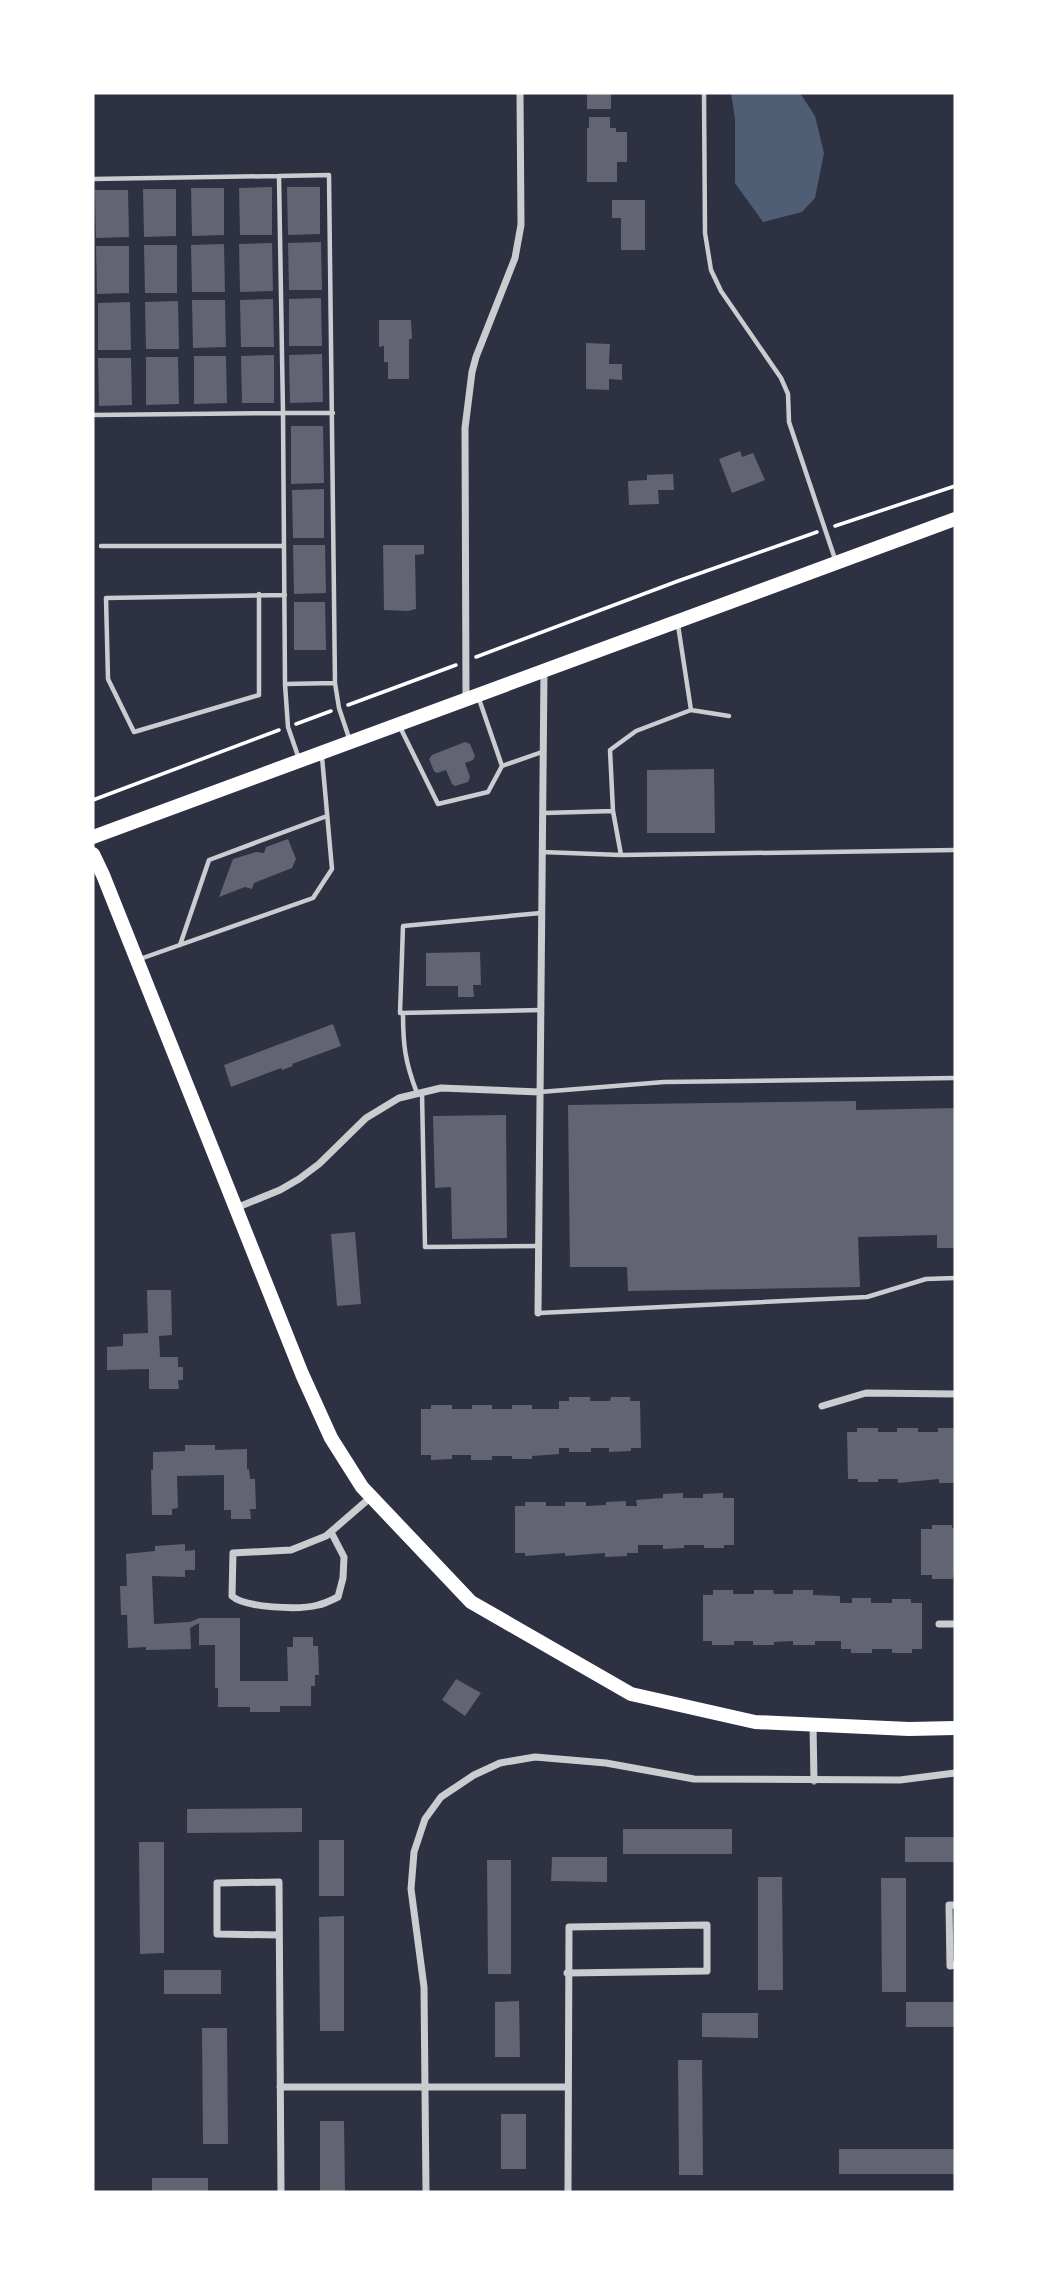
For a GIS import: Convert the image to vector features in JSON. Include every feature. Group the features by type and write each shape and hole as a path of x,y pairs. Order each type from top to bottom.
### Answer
{"main road":[{"path":"93,837 955,519"},
{"path":"93,854 302,1374 331,1437 362,1487 471,1602 631,1695 755,1722 909,1729 955,1728"}],"street":[{"path":"472,697 467,661 465,428 476,357 504,289 515,258 519,236 522,208 520,93"},
{"path":"538,1313 544,671"},
{"path":"236,1208 299,1179 324,1160 366,1118 388,1103 419,1092 451,1088 540,1092"},
{"path":"822,1406 866,1393 955,1394"},
{"path":"331,1532 344,1557 343,1578 338,1597 317,1606 259,1606 236,1600 232,1595 233,1553 291,1550 326,1536 372,1497"},
{"path":"939,1624 955,1624"},
{"path":"813,1724 814,1781"},
{"path":"426,2192 424,1987 411,1889 414,1852 425,1819 441,1797 474,1775 500,1763 535,1757 606,1763 694,1779 900,1780 955,1773"},
{"path":"279,1935 217,1934 217,1883 279,1882 281,2192"},
{"path":"955,1905 949,1905 949,1917 950,1966 955,1965"},
{"path":"567,1973 707,1971 707,1926 569,1927 567,1973 568,2192"},
{"path":"280,2087 567,2087"}],"lane":[{"path":"704,93 705,233 711,270 721,291 785,386 789,422 837,562"},
{"path":"93,179 329,175 335,682 339,708 350,742"},
{"path":"279,177 285,684 288,727 300,760"},
{"path":"93,415 333,413"},
{"path":"101,546 284,546"},
{"path":"259,594 259,695 134,732 108,679 106,598 259,594 285,595"},
{"path":"678,621 691,710"},
{"path":"285,684 335,682"},
{"path":"472,697 502,766"},
{"path":"621,855 613,811 610,750 636,731 691,710 729,716"},
{"path":"398,724 438,804 488,792 502,766 543,752"},
{"path":"137,960 313,898 332,869 321,753"},
{"path":"543,813 613,811"},
{"path":"180,945 209,860 327,816"},
{"path":"542,852 621,855 955,850"},
{"path":"538,1246 425,1247 419,1092 407,1066 402,1043 403,1013 400,1013 403,926 542,913"},
{"path":"403,1013 541,1010"},
{"path":"540,1092 664,1082 955,1078"},
{"path":"538,1313 867,1297 926,1279 955,1278"}],"path":[{"path":"93,800 678,581 955,485"}],"water":[{"path":"731,93 800,93 815,116 824,153 815,198 802,212 763,222 735,183 735,119"}],"building":[{"path":"587,93 611,93 611,109 587,109"},
{"path":"589,117 610,117 610,128 616,128 616,132 627,132 627,162 617,162 617,182 587,182"},
{"path":"272,187 272,235 240,235 239,188"},
{"path":"287,187 320,187 320,234 288,235"},
{"path":"191,188 224,188 224,235 192,236"},
{"path":"143,189 176,189 176,236 144,237"},
{"path":"95,190 128,190 129,237 96,238"},
{"path":"612,200 645,200 645,250 621,250 621,218 612,218"},
{"path":"321,242 322,290 289,290 288,243"},
{"path":"272,243 273,291 240,292 239,244"},
{"path":"224,244 225,292 192,292 191,245"},
{"path":"144,245 177,245 177,293 145,293"},
{"path":"96,246 129,246 129,293 97,294"},
{"path":"321,298 322,346 289,346 289,299"},
{"path":"273,299 274,347 241,347 240,300"},
{"path":"192,300 225,300 226,347 193,348"},
{"path":"178,301 179,349 146,349 145,302"},
{"path":"130,302 131,350 98,350 98,303"},
{"path":"379,320 411,320 409,379 388,379 384,346 379,347"},
{"path":"586,343 610,344 609,364 622,364 622,380 609,379 609,390 586,389"},
{"path":"322,354 323,402 290,403 289,355"},
{"path":"274,355 274,403 242,403 241,356"},
{"path":"194,356 226,356 227,403 194,404"},
{"path":"146,357 178,357 179,404 146,405"},
{"path":"98,358 131,358 132,405 99,406"},
{"path":"291,426 323,426 324,483 291,484"},
{"path":"740,451 742,457 753,453 765,480 732,493 719,459"},
{"path":"673,474 674,490 658,490 659,504 629,505 628,481 647,480 647,475"},
{"path":"324,489 324,538 293,538 292,490"},
{"path":"293,545 325,545 326,593 294,594"},
{"path":"383,545 424,545 424,554 415,555 416,609 384,610"},
{"path":"294,602 325,602 326,650 294,650"},
{"path":"465,742 470,744 475,756 473,760 465,763 470,777 468,782 455,786 446,770 437,773 434,771 429,759 432,755"},
{"path":"714,769 715,833 647,833 647,770"},
{"path":"288,839 296,859 292,868 254,883 252,889 245,887 219,897 233,859 256,852 264,853 266,847"},
{"path":"480,952 481,985 473,985 474,997 458,997 458,986 426,986 426,953"},
{"path":"333,1024 341,1046 231,1087 224,1065"},
{"path":"856,1101 856,1110 955,1108 955,1248 937,1248 937,1235 858,1237 860,1287 628,1291 627,1267 570,1267 568,1105"},
{"path":"506,1115 507,1238 452,1239 451,1187 435,1188 433,1116"},
{"path":"355,1232 361,1304 337,1306 331,1234"},
{"path":"147,1290 171,1290 172,1335 159,1336 160,1357 178,1357 178,1367 183,1367 183,1380 178,1380 179,1389 149,1389 149,1369 107,1370 107,1347 123,1346 123,1334 148,1333"},
{"path":"569,1397 610,1401 611,1397 630,1397 630,1401 640,1401 641,1448 609,1452 609,1448 591,1448 591,1452 569,1452 569,1448 559,1448 559,1454 532,1456 532,1459 492,1456 492,1460 471,1460 471,1455 452,1455 452,1459 431,1460 431,1455 421,1455 421,1409 431,1409 431,1405 452,1405 452,1409 492,1405 492,1409 512,1409 512,1405 532,1405 532,1409 559,1409 559,1401 569,1401"},
{"path":"857,1428 897,1432 897,1428 918,1428 918,1432 938,1432 938,1428 955,1428 955,1483 939,1483 939,1479 898,1483 898,1479 858,1482 858,1479 848,1479 847,1432 857,1432"},
{"path":"185,1445 215,1445 215,1450 247,1449 247,1469 250,1479 255,1479 256,1509 250,1509 251,1519 231,1519 231,1510 224,1510 224,1475 177,1476 178,1508 172,1509 172,1515 152,1515 153,1452 185,1451"},
{"path":"683,1493 683,1498 703,1498 703,1494 723,1493 723,1498 734,1498 734,1545 704,1548 704,1545 684,1545 684,1548 663,1549 663,1545 638,1545 638,1553 605,1557 605,1553 525,1556 525,1553 515,1553 515,1506 525,1506 525,1502 565,1506 565,1502 586,1502 586,1506 626,1501 626,1506 637,1506 636,1500"},
{"path":"932,1525 952,1525 952,1528 955,1528 953,1579 932,1579 932,1575 921,1575 921,1529 932,1529"},
{"path":"185,1544 185,1551 195,1550 195,1570 185,1570 185,1577 152,1576 154,1624 190,1622 199,1618 240,1618 240,1681 288,1681 287,1647 293,1647 293,1637 313,1637 313,1646 318,1646 319,1675 315,1675 315,1686 311,1686 311,1706 280,1706 280,1712 250,1712 250,1707 218,1707 215,1645 199,1645 199,1623 190,1628 191,1649 128,1648 127,1615 121,1615 120,1586 127,1586 126,1554 155,1551 155,1546"},
{"path":"713,1590 754,1594 754,1590 773,1590 774,1594 793,1594 793,1590 813,1590 813,1595 840,1596 840,1603 852,1603 852,1598 871,1598 871,1603 911,1599 911,1603 922,1603 922,1649 912,1649 912,1653 872,1649 872,1653 851,1653 851,1649 841,1649 841,1641 815,1641 815,1645 793,1645 793,1641 753,1645 753,1641 734,1641 734,1645 712,1645 712,1641 703,1641 703,1595 713,1595"},
{"path":"456,1679 481,1693 465,1716 442,1700"},
{"path":"302,1808 302,1832 187,1833 187,1809"},
{"path":"623,1829 732,1829 732,1854 623,1854"},
{"path":"905,1837 955,1837 955,1862 905,1862"},
{"path":"319,1840 344,1840 344,1896 319,1896"},
{"path":"139,1842 164,1842 164,1953 140,1954"},
{"path":"552,1857 607,1857 607,1882 551,1881"},
{"path":"487,1860 511,1860 511,1974 488,1974"},
{"path":"758,1877 782,1877 783,1990 758,1990"},
{"path":"881,1878 906,1878 906,1992 882,1992"},
{"path":"344,1916 344,2031 320,2031 319,1917"},
{"path":"164,1970 221,1970 221,1994 164,1994"},
{"path":"519,2001 520,2057 495,2057 495,2002"},
{"path":"906,2002 955,2002 955,2027 906,2027"},
{"path":"702,2013 758,2013 758,2038 702,2037"},
{"path":"202,2028 227,2028 228,2144 203,2144"},
{"path":"678,2060 702,2060 703,2175 679,2175"},
{"path":"501,2114 526,2114 526,2169 501,2169"},
{"path":"320,2121 344,2121 345,2192 320,2192"},
{"path":"839,2149 955,2149 955,2174 839,2174"},
{"path":"152,2178 208,2178 208,2192 152,2192"}]}
